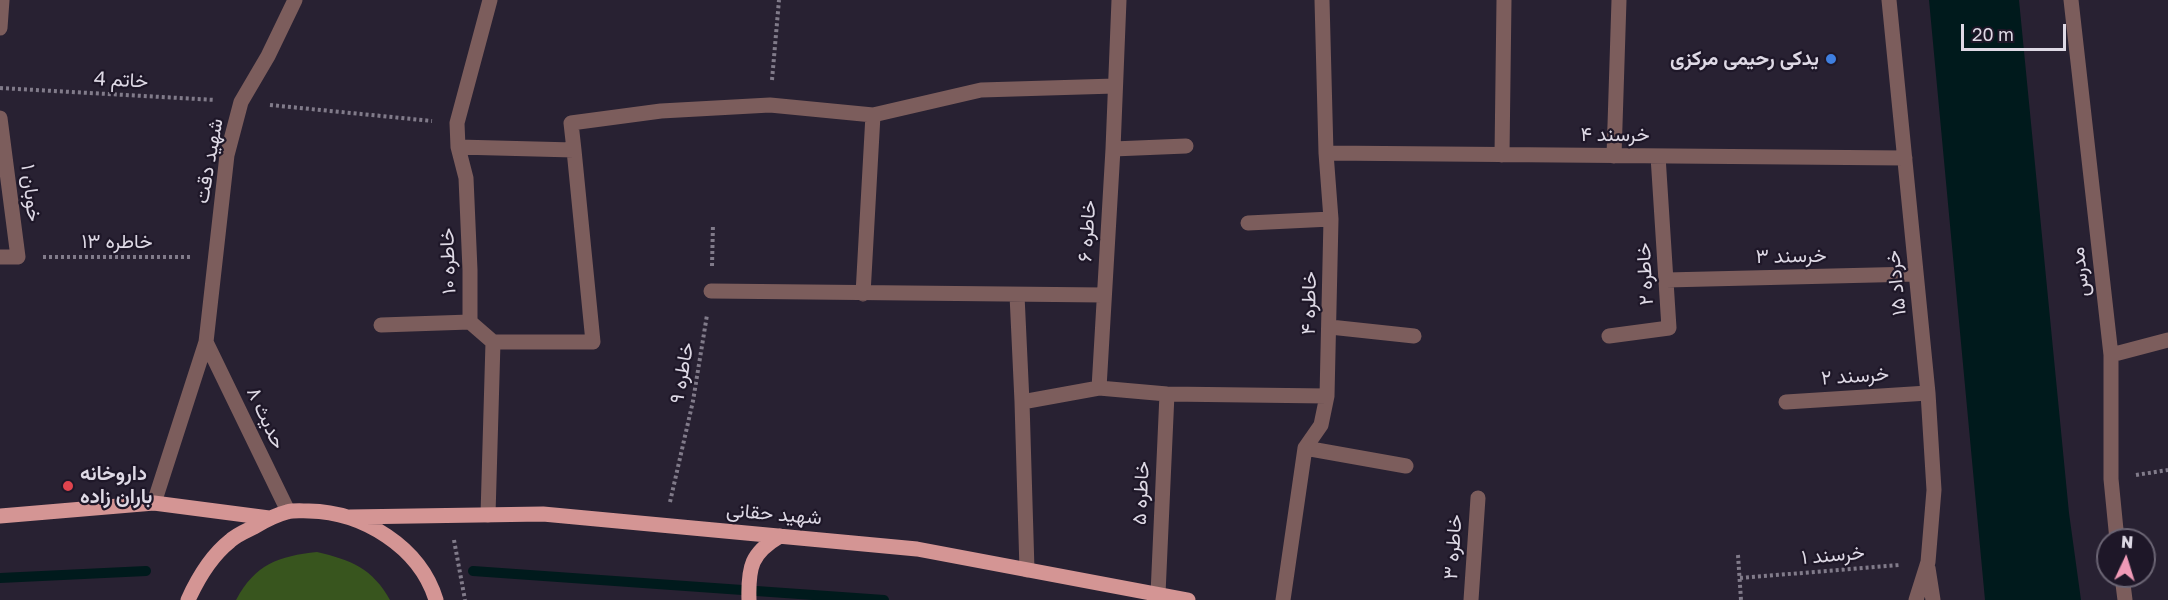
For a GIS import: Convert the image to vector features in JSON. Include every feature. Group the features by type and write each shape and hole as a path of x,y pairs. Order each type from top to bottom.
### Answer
{"main road":[{"path":"0,516 154,504 269,519"},
{"path":"188,600 205,567 230,540 288,511 317,511 350,517 384,533 412,558 432,589 436,600"},
{"name":"شهید حقانی","path":"350,517 543,514 917,549 1188,600"},
{"path":"749,600 748,581 752,560 765,544 780,536"}],"street":[{"path":"0,28 2,0"},
{"name":"شهید دقت","path":"154,504 206,342 227,155 241,102 268,56 295,0"},
{"name":"خاطره ۱۰","path":"470,322 466,178 458,147 457,123 490,0"},
{"name":"خاطره ۶","path":"1099,388 1119,0"},
{"name":"خاطره ۴","path":"1283,600 1305,448 1321,425 1327,396 1331,219 1326,153 1322,0"},
{"path":"1502,155 1504,0"},
{"path":"1614,156 1619,0"},
{"name":"۱۵ خرداد","path":"1889,0 1928,393 1934,490 1928,562"},
{"name":"مدرس","path":"2071,0 2110,355 2111,479 2116,528"},
{"path":"381,325 470,322 494,342 594,342 571,123 661,111 770,105 873,115 981,90 1116,86"},
{"path":"863,294 873,115"},
{"name":"خوبان ۱","path":"0,118 18,257"},
{"path":"1113,149 1186,146"},
{"path":"458,147 574,150"},
{"name":"خرسند ۴","path":"1326,153 1905,158"},
{"name":"خاطره ۲","path":"1609,336 1669,328 1658,156"},
{"path":"1248,223 1331,219"},
{"path":"0,257 18,257"},
{"name":"خرسند ۳","path":"1666,280 1916,274"},
{"path":"711,291 1104,295"},
{"path":"1017,295 1028,570"},
{"path":"1329,327 1414,336"},
{"path":"2110,355 2168,340"},
{"name":"حدیث ۸","path":"206,342 288,511"},
{"path":"488,515 494,342"},
{"path":"1022,402 1099,388 1167,394 1327,396"},
{"name":"خرسند ۲","path":"1786,402 1928,393"},
{"name":"خاطره ۵","path":"1158,594 1167,394"},
{"path":"1305,448 1406,466"},
{"name":"خاطره ۳","path":"1471,600 1478,498"},
{"path":"1916,600 1928,562"},
{"path":"1928,562 1933,600"}],"path":[{"path":"770,105 780,0"},
{"name":"خاتم 4","path":"0,88 241,102 385,118 457,123"},
{"name":"خاطره ۹","path":"665,525 693,401 711,291 713,224"},
{"name":"خاطره ۱۳","path":"18,257 216,256"},
{"path":"2111,479 2168,470"},
{"path":"450,515 465,600"},
{"path":"1738,555 1741,600"},
{"name":"خرسند ۱","path":"1740,578 1928,562"}],"green space":[{"path":"317,552 340,558 360,567 376,580 390,600 236,600 251,578 269,564 291,556"}],"shaded area":[{"path":"1929,0 2019,0 2069,513 2081,600 1985,600"}],"waterway":[{"path":"0,578 146,571"},
{"path":"473,571 884,600"}],"place":[{"name":"یدکی رحیمی مرکزی","path":"1831,59"},
{"name":"داروخانه باران زاده","path":"68,486"}]}
